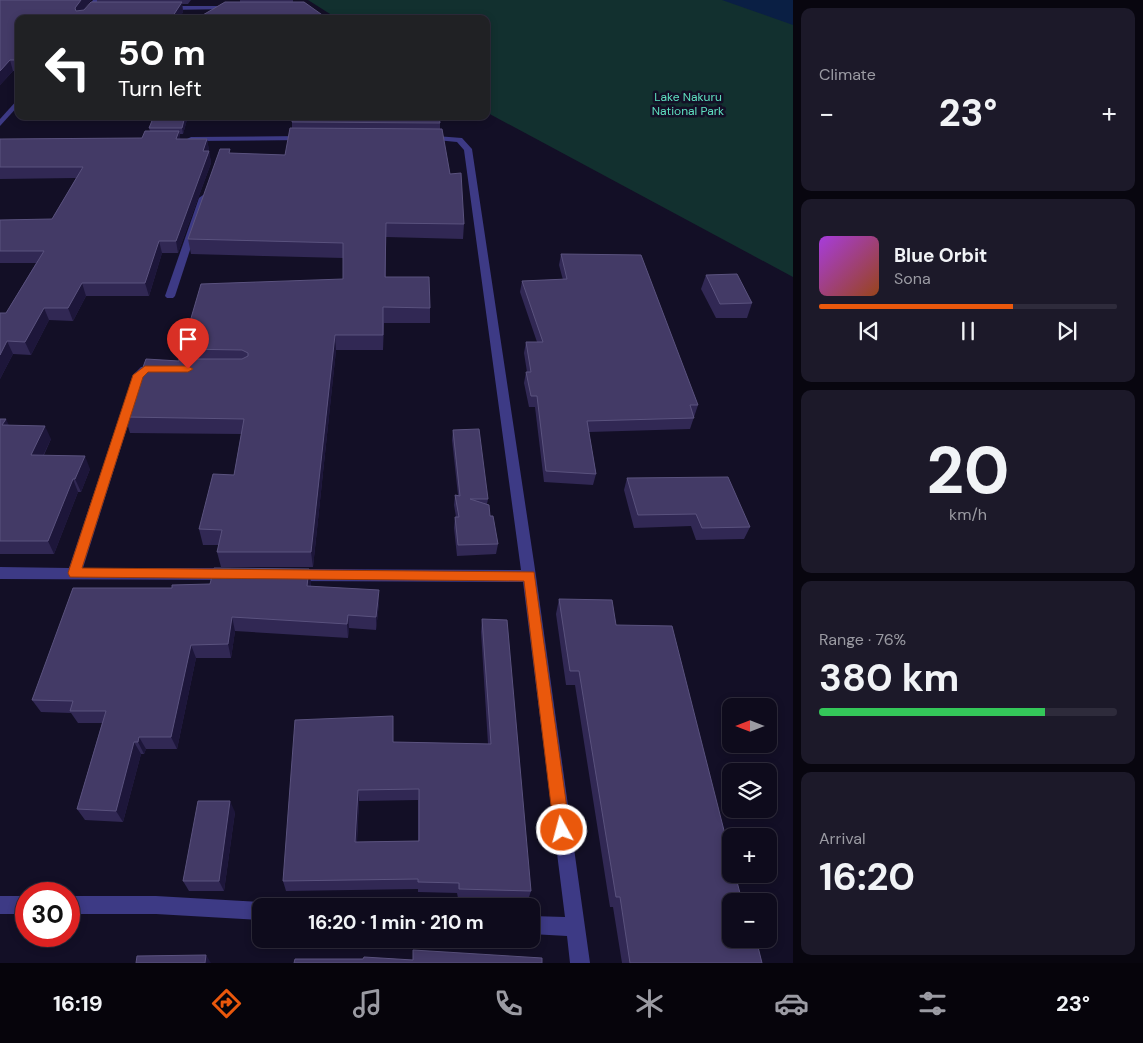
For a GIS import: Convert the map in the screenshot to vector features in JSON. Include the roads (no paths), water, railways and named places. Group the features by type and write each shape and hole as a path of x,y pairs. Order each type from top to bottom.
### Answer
{"street":[{"path":"85,15 96,0"},
{"path":"91,8 100,8"},
{"path":"158,8 236,8"},
{"path":"0,124 15,105"},
{"path":"416,137 459,140 468,149 530,576 580,963"},
{"path":"176,139 223,144 321,138"},
{"path":"170,296 206,191"},
{"path":"74,573 138,375 145,369 169,369"},
{"path":"0,573 242,574"},
{"path":"282,574 530,576"},
{"path":"0,905 15,905"},
{"path":"80,905 156,905 252,910"},
{"path":"540,925 575,927"}],"water":[{"path":"722,0 793,0 793,25"}],"park label":[{"name":"Lake Nakuru National Park","path":"688,104"}]}
